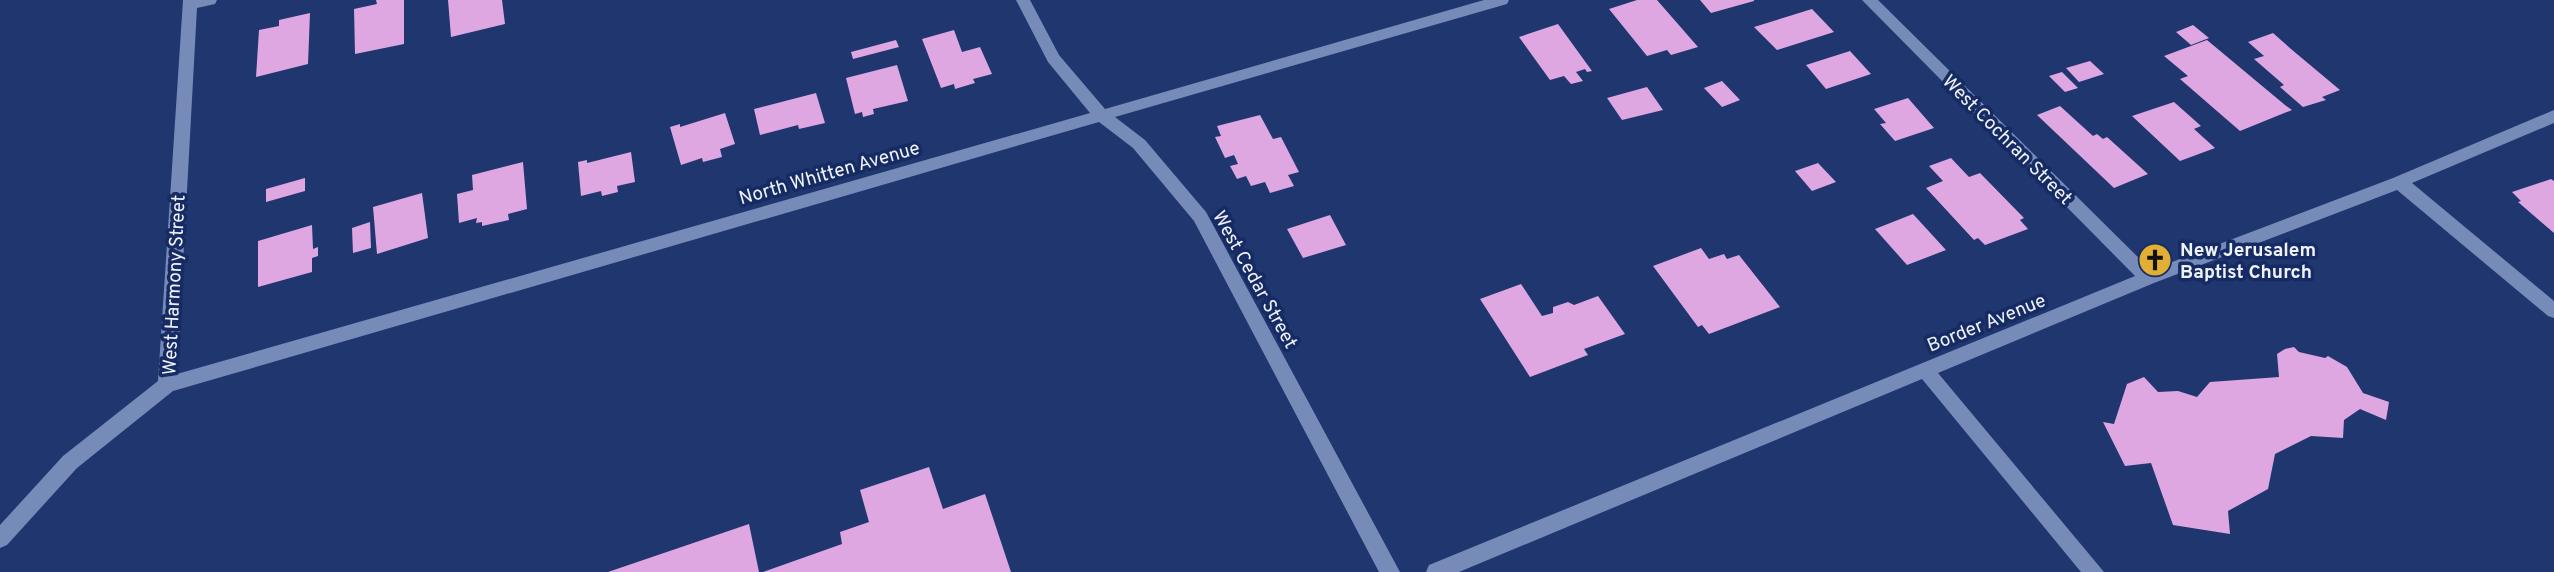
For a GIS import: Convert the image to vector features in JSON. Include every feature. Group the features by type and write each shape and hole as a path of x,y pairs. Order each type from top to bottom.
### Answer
{"street":[{"path":"190,2 210,0"},
{"name":"West Cedar Street","path":"1023,0 1053,58 1102,116 1139,144 1200,218 1390,572"},
{"name":"North Whitten Avenue","path":"167,385 1502,0"},
{"name":"West Cochran Street","path":"1869,0 2148,278"},
{"name":"West Harmony Street","path":"0,539 70,462 167,385 190,2"},
{"name":"Border Avenue","path":"1436,572 2148,278 2399,182 2554,116"},
{"path":"2399,182 2554,312"},
{"path":"1925,370 2094,572"}],"building":[{"path":"376,0 404,0 404,44 355,54 354,9 377,4"},
{"path":"448,0 502,0 505,24 451,37"},
{"path":"1637,0 1657,0 1698,47 1671,55 1667,50 1647,56 1609,9"},
{"path":"1700,0 1754,0 1754,1 1711,13"},
{"path":"1812,9 1834,32 1777,50 1754,27"},
{"path":"310,13 308,64 256,77 259,30 279,26 279,20"},
{"path":"1558,24 1592,71 1587,72 1585,69 1576,72 1583,81 1571,84 1564,76 1550,80 1519,37"},
{"path":"2193,25 2209,38 2191,45 2176,32"},
{"path":"954,30 962,52 980,47 992,74 973,79 975,83 955,89 954,84 941,88 922,39"},
{"path":"2273,33 2340,90 2322,97 2326,100 2303,107 2280,87 2284,85 2254,59 2264,56 2248,42"},
{"path":"896,40 899,47 853,59 851,52"},
{"path":"2207,40 2292,110 2240,131 2180,79 2188,76 2164,56"},
{"path":"1850,51 1871,74 1826,89 1806,65"},
{"path":"2090,61 2104,74 2079,82 2066,68"},
{"path":"897,65 908,101 873,109 874,114 863,117 862,112 855,114 846,78"},
{"path":"2062,72 2078,88 2065,92 2049,76"},
{"path":"1722,81 1740,100 1722,107 1704,88"},
{"path":"1647,87 1663,110 1622,120 1607,98"},
{"path":"816,93 825,123 799,129 798,125 760,135 754,109"},
{"path":"1908,98 1934,128 1895,141 1880,124 1886,123 1874,109"},
{"path":"2174,102 2201,126 2194,129 2215,148 2180,161 2132,116"},
{"path":"2060,106 2093,136 2097,134 2103,139 2107,137 2148,174 2114,188 2037,115"},
{"path":"725,113 735,144 720,149 722,157 703,162 702,158 681,165 670,127 680,124 680,127"},
{"path":"1260,115 1273,139 1281,137 1299,172 1288,175 1294,186 1270,193 1265,182 1251,186 1246,176 1237,179 1230,166 1238,164 1234,155 1225,158 1215,137 1221,136 1217,126"},
{"path":"631,152 635,182 617,186 618,192 602,196 601,191 581,196 578,162 587,160 587,163"},
{"path":"1951,158 1969,177 1980,173 2024,218 2020,220 2028,229 1985,245 1978,238 1974,240 1926,188 1943,181 1929,166"},
{"path":"523,162 527,209 508,214 509,220 482,226 482,222 476,223 477,218 459,223 457,194 473,190 472,175"},
{"path":"1818,163 1836,182 1812,191 1795,171"},
{"path":"305,178 305,191 266,202 266,189"},
{"path":"2551,179 2554,181 2554,233 2518,202 2521,201 2512,192"},
{"path":"422,193 428,238 377,254 373,207"},
{"path":"1913,214 1946,250 1907,265 1875,229"},
{"path":"1330,215 1346,245 1303,258 1287,229"},
{"path":"370,222 371,248 353,253 352,228"},
{"path":"312,225 313,249 318,247 318,256 312,258 312,272 258,287 258,241"},
{"path":"1701,248 1709,259 1724,254 1727,259 1739,255 1780,307 1709,334 1702,325 1698,327 1653,266"},
{"path":"1521,284 1542,316 1553,313 1553,307 1568,302 1574,305 1598,296 1625,334 1584,349 1588,355 1530,377 1480,299"},
{"path":"2294,347 2299,352 2325,358 2328,356 2347,367 2363,393 2389,402 2386,420 2360,409 2344,420 2343,438 2311,436 2275,454 2268,489 2228,511 2230,534 2173,525 2151,463 2125,466 2103,422 2114,424 2127,384 2144,377 2158,392 2178,391 2197,397 2210,382 2279,377 2277,354"},
{"path":"929,467 943,509 985,494 1011,572 763,572 842,544 840,532 869,522 860,490"},
{"path":"749,524 759,572 608,572"}],"place":[{"name":"New Jerusalem Baptist Church","path":"2155,260"}]}
